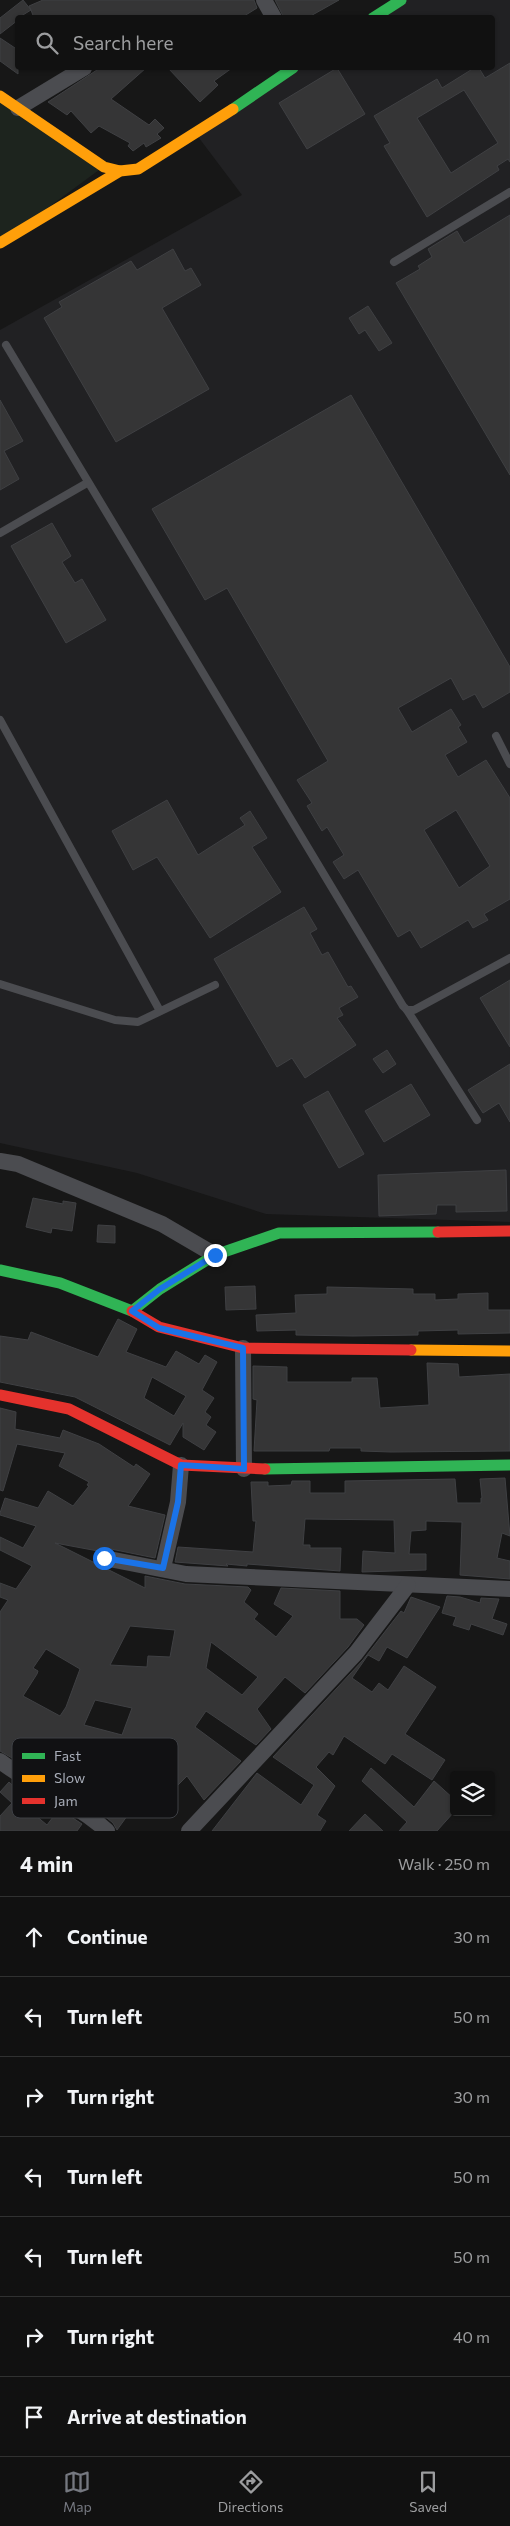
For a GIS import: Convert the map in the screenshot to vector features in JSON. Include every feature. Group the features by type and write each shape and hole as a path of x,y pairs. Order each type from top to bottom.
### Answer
{"street":[{"path":"264,0 272,15"},
{"path":"378,15 401,0"},
{"path":"18,108 81,70"},
{"path":"0,243 120,172 138,169 290,70"},
{"path":"0,96 104,167 120,172"},
{"path":"0,1161 18,1164 162,1224 215,1255"},
{"path":"132,1311 160,1289 215,1255 280,1233 510,1231"},
{"path":"0,1270 60,1283 132,1311 159,1328 243,1348 510,1351"},
{"path":"243,1348 244,1469"},
{"path":"0,1395 69,1409 181,1465 244,1469 510,1465"},
{"path":"163,1568 178,1502 181,1465"},
{"path":"104,1558 186,1574 510,1589"},
{"path":"189,1831 356,1653 408,1585"},
{"path":"0,1761 12,1770"},
{"path":"94,1818 108,1831"}],"lane":[{"path":"394,262 510,192"},
{"path":"6,345 87,484 407,1010 477,1120"},
{"path":"0,533 87,484"},
{"path":"0,720 160,1011"},
{"path":"496,736 510,764"},
{"path":"407,1010 414,1010 510,958"},
{"path":"0,984 115,1020 138,1022 215,985"}],"shaded area":[{"path":"401,0 510,0 510,1222 266,1214 137,1173 0,1143 0,330 242,195 196,134 290,70 495,70 495,15 376,15"},
{"path":"0,96 103,167 0,243"}],"building":[{"path":"23,0 31,10 23,15 15,15 15,22 0,34 0,18"},
{"path":"43,0 254,0 257,8 246,15 33,15 29,6"},
{"path":"275,0 339,0 312,15 282,15"},
{"path":"0,38 15,48 15,70 18,70 18,74 0,61"},
{"path":"510,63 510,162 508,159 497,166 499,170 427,217 384,146 390,143 374,116 437,79 442,88 471,70 480,70 485,78","holes":["464,90 498,143 451,173 417,118"]},
{"path":"97,70 144,70 111,99 149,125 155,119 164,128 157,134 161,138 146,147 144,143 133,151 128,146 130,143 99,126 91,133 71,111 67,115 48,102"},
{"path":"170,70 229,70 214,81 218,85 200,102"},
{"path":"334,70 338,70 365,114 307,149 279,103"},
{"path":"510,215 510,475 396,283 420,269 418,266 432,257 428,249 457,231 464,243"},
{"path":"173,249 185,271 191,268 201,285 162,308 209,389 116,442 44,318 62,307 59,302 131,261 137,270"},
{"path":"368,306 392,343 379,351 365,330 359,334 349,318"},
{"path":"351,395 510,667 510,692 483,708 475,694 463,700 451,678 398,708 412,732 451,709 461,725 458,727 467,742 445,755 458,777 486,760 510,798 510,899 484,914 488,920 473,928 468,920 421,948 410,930 398,937 358,870 344,879 333,862 344,855 327,827 322,831 307,806 312,803 297,780 328,761 227,588 205,600 152,509","holes":["456,810 490,866 459,888 424,830"]},
{"path":"0,400 23,441 4,451 19,479 0,490"},
{"path":"52,523 71,556 62,562 75,583 82,579 106,620 66,643 11,546"},
{"path":"167,800 198,855 245,825 240,818 250,811 267,838 252,847 281,892 210,938 157,857 133,870 112,831"},
{"path":"304,907 317,929 310,933 322,955 328,952 348,987 351,986 358,997 339,1008 343,1015 337,1018 356,1045 305,1078 292,1058 277,1067 214,959"},
{"path":"510,980 510,1047 480,998"},
{"path":"387,1050 396,1064 383,1073 373,1059"},
{"path":"510,1064 510,1122 499,1103 483,1113 468,1090"},
{"path":"411,1084 430,1115 384,1142 365,1111"},
{"path":"328,1091 364,1154 339,1168 303,1105"},
{"path":"506,1170 507,1211 456,1212 456,1205 437,1205 436,1214 379,1216 378,1175"},
{"path":"33,1198 63,1204 63,1201 76,1203 72,1231 52,1228 51,1233 26,1227"},
{"path":"98,1225 115,1226 115,1243 97,1242"},
{"path":"255,1286 256,1309 226,1310 225,1287"},
{"path":"327,1287 413,1289 413,1294 435,1294 435,1300 458,1299 458,1294 488,1293 488,1310 510,1310 510,1333 458,1334 458,1330 418,1331 418,1335 353,1336 296,1335 296,1330 257,1331 256,1315 296,1313 295,1295 327,1294"},
{"path":"118,1319 137,1329 126,1352 166,1367 176,1351 199,1364 205,1355 217,1362 202,1390 214,1398 205,1412 211,1417 206,1425 216,1432 204,1450 183,1437 183,1423 170,1445 75,1397 0,1382 0,1336 28,1340 31,1332 98,1357","holes":["152,1377 186,1396 174,1416 144,1398"]},
{"path":"427,1363 458,1364 459,1377 510,1374 510,1451 391,1452 361,1451 361,1448 330,1448 329,1451 254,1451 257,1400 253,1399 253,1366 287,1367 287,1382 352,1382 352,1378 377,1378 380,1408 429,1405"},
{"path":"0,1408 16,1412 15,1429 60,1438 63,1430 99,1444 134,1467 136,1464 150,1474 128,1506 165,1515 155,1558 106,1548 98,1551 55,1543 145,1588 145,1576 185,1584 248,1587 251,1590 244,1602 258,1614 254,1619 276,1637 293,1616 274,1604 281,1588 340,1591 340,1619 357,1619 364,1625 348,1647 305,1693 285,1677 257,1709 271,1729 256,1745 206,1711 195,1727 241,1761 204,1800 187,1776 178,1785 178,1738 12,1738 12,1758 0,1751 0,1612 8,1600 0,1597 0,1583 16,1589 32,1566 0,1550 0,1537 23,1548 36,1526 0,1515 0,1513 5,1498 38,1508 48,1491 73,1506 89,1486 87,1485 89,1482 59,1466 65,1453 17,1444 3,1491 0,1490","holes":["130,1626 175,1630 170,1657 148,1656 147,1667 110,1665","211,1642 258,1677 242,1695 206,1668","46,1649 80,1669 66,1707 60,1716 23,1696 37,1674 38,1671 33,1668","95,1700 132,1708 122,1735 84,1725"]},
{"path":"505,1478 510,1536 502,1533 497,1558 510,1561 510,1579 460,1575 462,1522 426,1521 426,1530 411,1531 409,1554 426,1554 426,1570 362,1572 363,1551 395,1553 394,1520 305,1519 303,1545 310,1545 310,1548 341,1548 340,1571 247,1564 247,1566 226,1564 228,1566 175,1562 178,1547 253,1552 256,1521 253,1521 251,1482 268,1482 268,1486 291,1485 292,1481 310,1481 310,1493 345,1493 345,1481 455,1479 457,1503 481,1503 480,1479"},
{"path":"447,1596 460,1597 480,1603 481,1598 499,1599 492,1619 507,1624 503,1635 471,1624 469,1630 453,1625 456,1617 442,1613"},
{"path":"411,1597 440,1607 407,1658 387,1647 379,1661 368,1655 352,1678 372,1692 379,1683 388,1690 404,1666 436,1687 405,1734 445,1760 432,1780 392,1754 385,1764 344,1736 333,1755 329,1752 316,1767 335,1786 317,1815 326,1821 320,1831 212,1831 257,1773 301,1805 314,1785 273,1757 363,1660 401,1611 404,1613"},
{"path":"371,1768 414,1807 434,1781 450,1795 450,1816 437,1831 399,1831 407,1822 362,1781"},
{"path":"9,1782 12,1785 12,1803 0,1792"},
{"path":"12,1803 12,1818 39,1818 47,1825 52,1818 73,1818 82,1824 77,1831 0,1831 0,1816"},
{"path":"365,1814 383,1831 349,1831"},
{"path":"107,1818 126,1818 117,1830"}],"traffic: fast":[{"path":"378,15 401,0"},
{"path":"233,109 290,70"},
{"path":"0,1270 60,1283 132,1311 160,1289 215,1255 279,1233 438,1232"},
{"path":"265,1469 510,1465"}],"traffic: slow":[{"path":"0,96 104,167 120,171"},
{"path":"0,243 120,171 138,169 233,109"},
{"path":"411,1350 510,1351"}],"traffic: jam":[{"path":"438,1232 510,1231"},
{"path":"132,1311 159,1327 243,1348 411,1350"},
{"path":"0,1395 69,1409 181,1465 265,1469"}],"route":[{"path":"104,1558 163,1568 178,1502 181,1465 244,1469 243,1348 159,1328 132,1311 160,1289 215,1255"}]}
